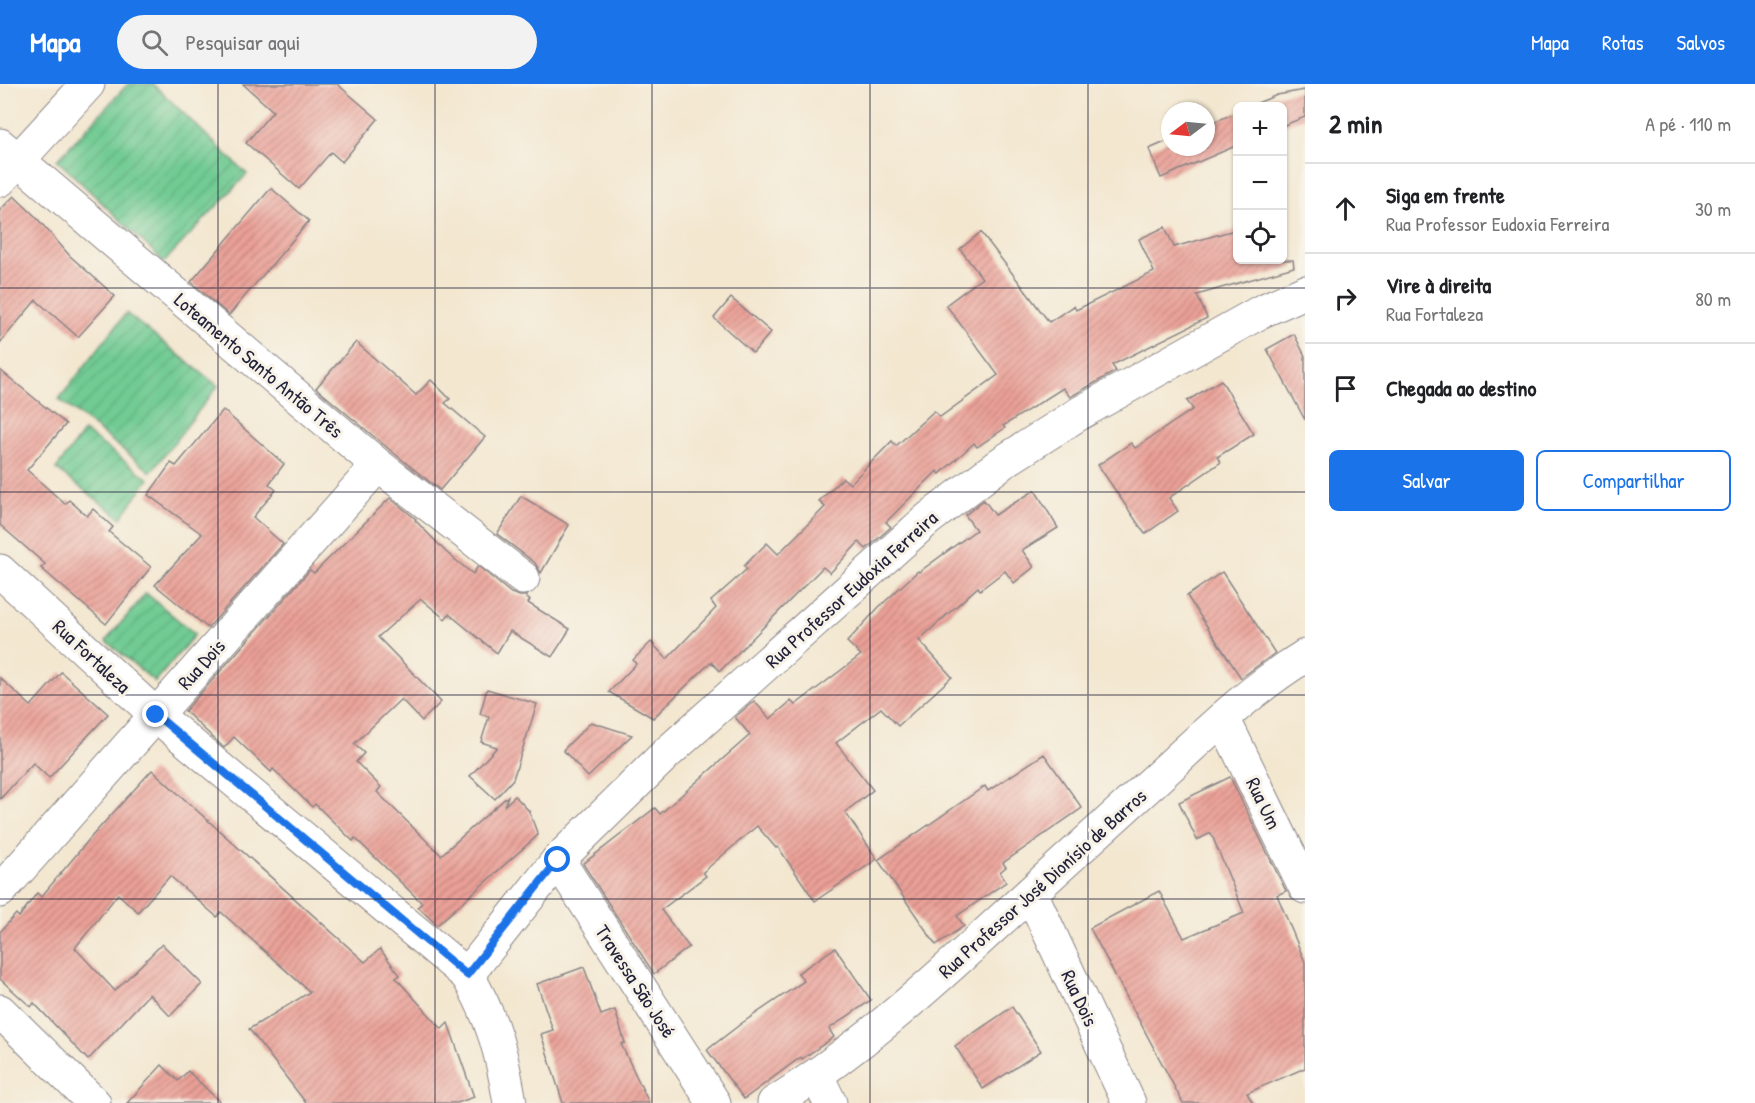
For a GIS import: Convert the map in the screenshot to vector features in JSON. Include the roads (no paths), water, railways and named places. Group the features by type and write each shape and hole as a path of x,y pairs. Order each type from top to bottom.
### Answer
{"street":[{"path":"6,162 88,84"},
{"name":"Loteamento Santo Antão Três","path":"6,162 378,465 523,578"},
{"name":"Rua Professor Eudoxia Ferreira","path":"467,975 558,860 667,753 928,519 1003,462 1080,413 1262,311 1305,292"},
{"name":"Rua Dois","path":"0,891 378,465"},
{"name":"Rua Fortaleza","path":"0,571 156,715 467,975 483,1001 502,1056 510,1103"},
{"name":"Rua Professor José Dionísio de Barros","path":"774,1103 824,1090 874,1032 1031,893 1222,718 1280,671 1305,656"},
{"name":"Rua Um","path":"1222,718 1305,887"},
{"name":"Travessa São José","path":"558,860 714,1103"},
{"name":"Rua Dois","path":"1031,893 1129,1103"},
{"path":"0,1011 94,1103"}]}
